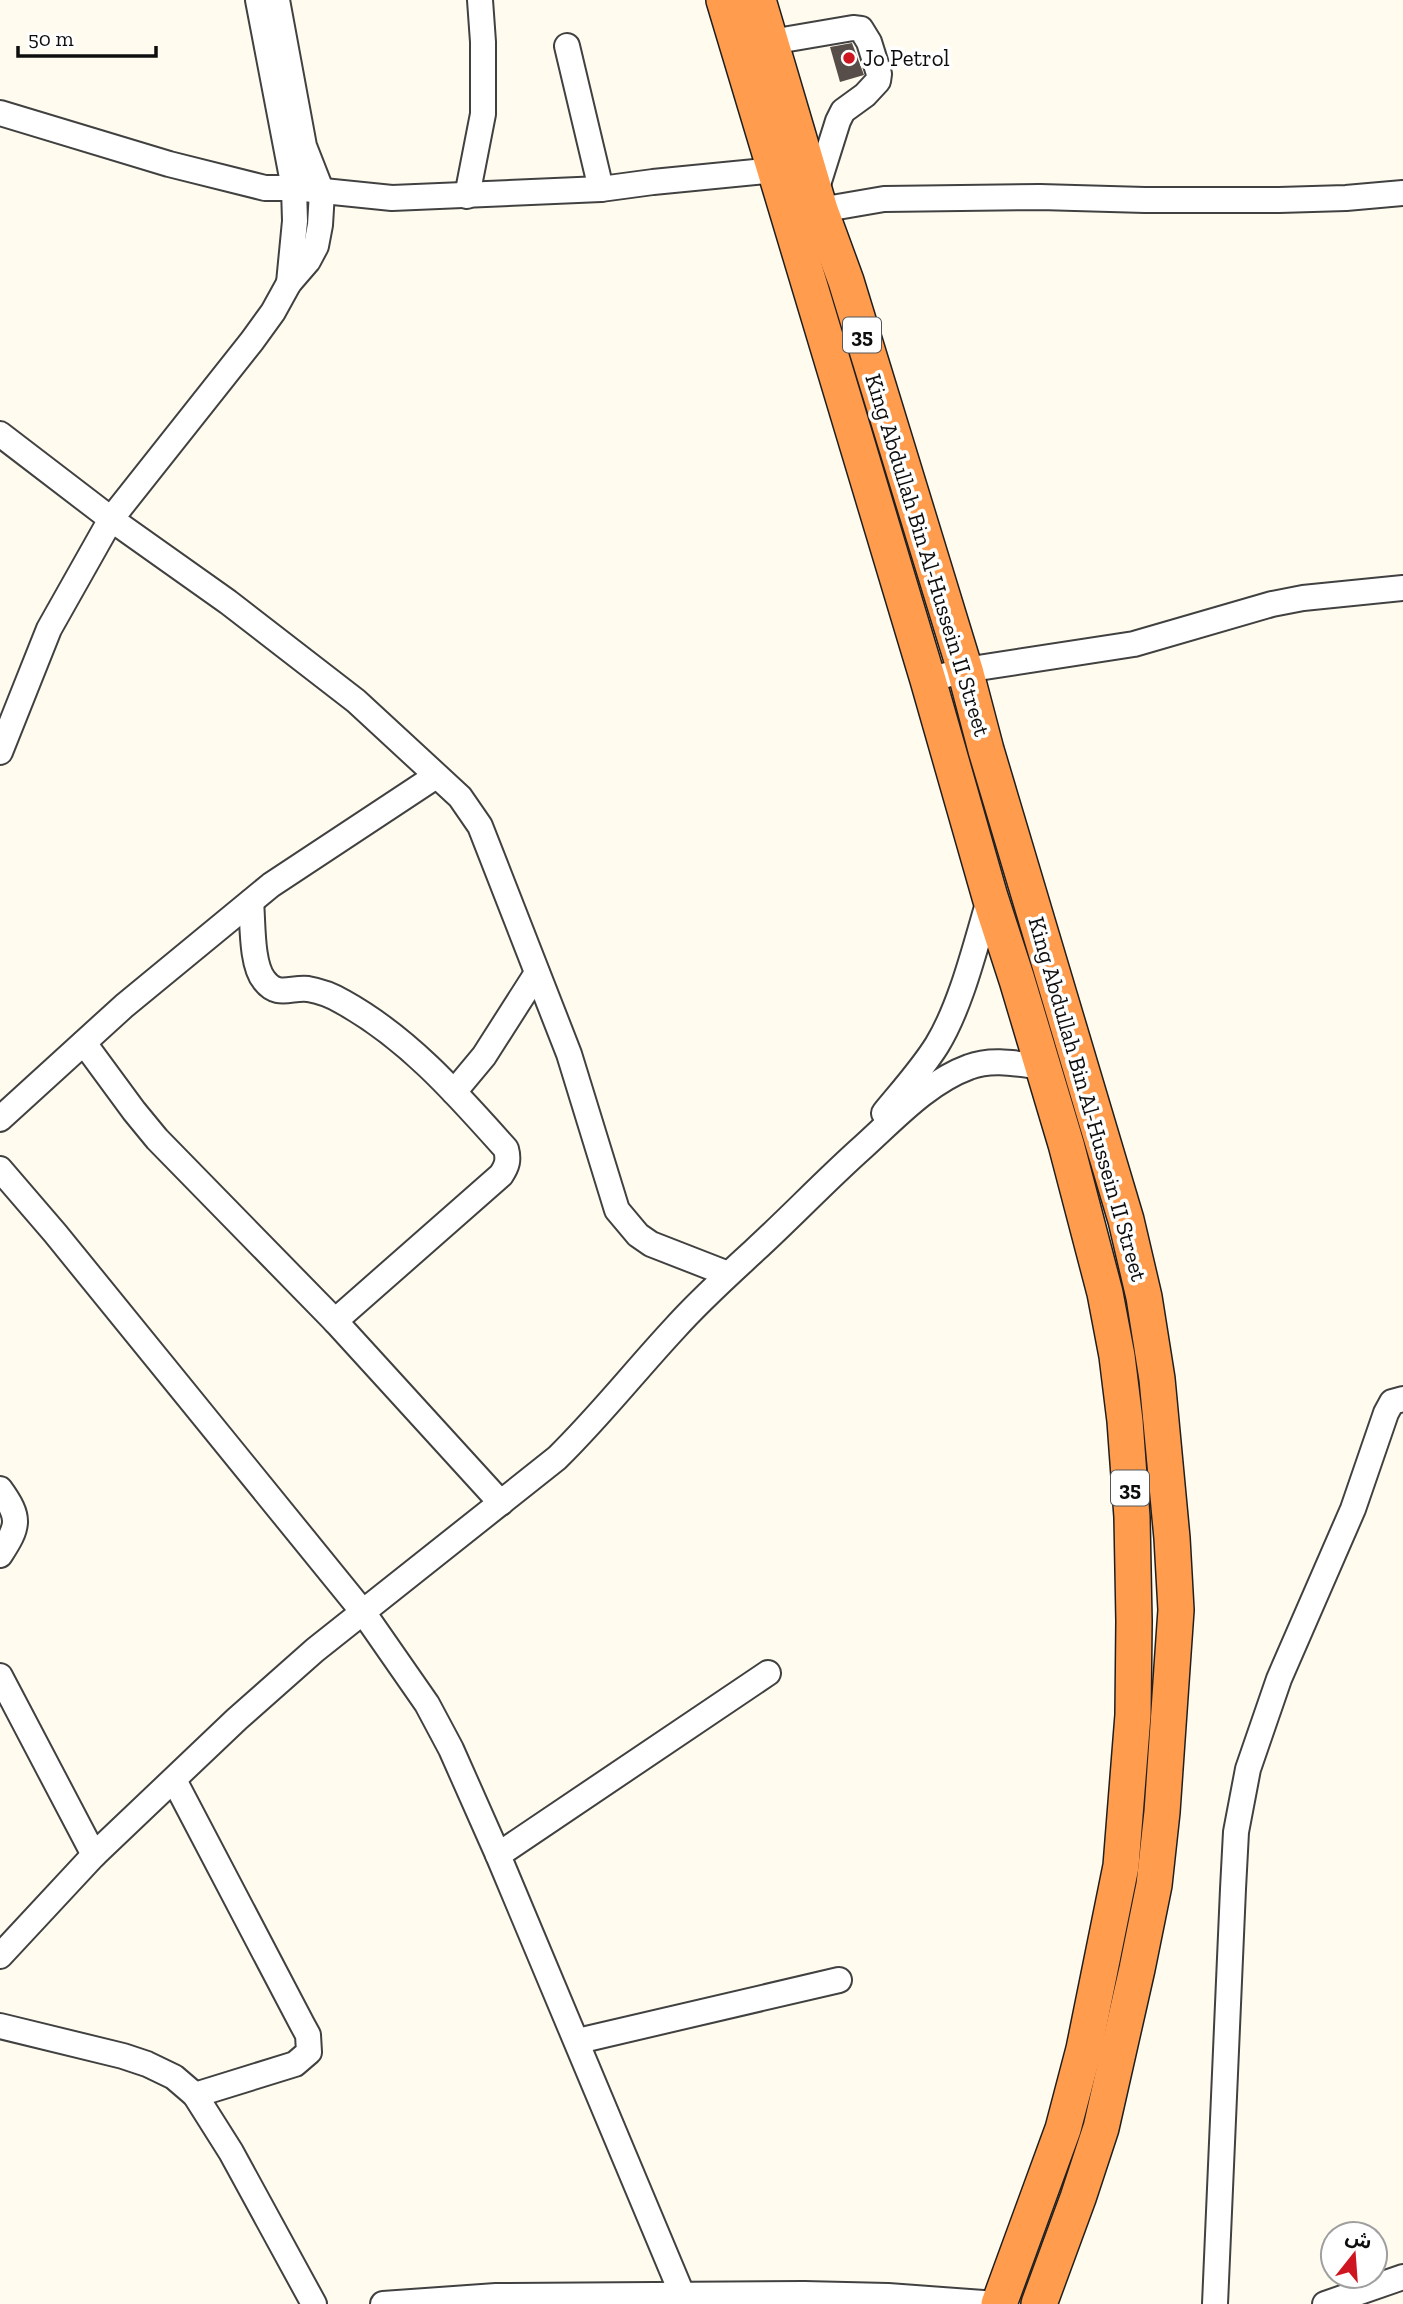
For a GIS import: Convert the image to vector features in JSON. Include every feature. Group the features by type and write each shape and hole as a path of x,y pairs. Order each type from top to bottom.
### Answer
{"highway":[{"name":"King Abdullah Bin Al-Hussein II Street","path":"724,0 1087,1221 1117,1356 1125,1421 1132,1517 1133,1715 1121,1866 1084,2049 1063,2129 998,2304"},
{"name":"King Abdullah Bin Al-Hussein II Street","path":"758,0 818,202 846,281 965,670 986,750 1126,1220 1144,1297 1157,1379 1166,1461 1176,1610 1162,1812 1154,1885 1101,2128 1039,2304"}],"street":[{"path":"258,0 294,188 295,221 289,283"},
{"path":"0,752 49,629 111,519 252,341 316,246 322,192 304,146 277,0"},
{"path":"467,196 483,114 480,0"},
{"path":"771,41 861,29 869,41 879,74 874,88 843,111 838,121 818,202 1040,197 1145,201 1279,200 1403,193"},
{"path":"567,46 601,189"},
{"path":"0,113 217,177 265,188 294,188 392,198 601,189 653,181 775,170"},
{"path":"0,434 111,519 228,602 356,701 460,797 480,826 583,1094 617,1210 638,1236 651,1244 728,1274"},
{"path":"928,680 965,670 1134,644 1272,604 1303,598 1403,588"},
{"path":"0,1119 124,1006 251,902 295,868 436,776"},
{"path":"839,1168 939,1043 958,998 990,897"},
{"path":"251,902 257,962 266,983 278,991 307,989 344,1003 415,1054 506,1149 508,1157 505,1169 481,1193 335,1321"},
{"path":"454,1092 484,1056 537,973"},
{"path":"84,1042 157,1139 335,1321 502,1503"},
{"path":"0,1956 94,1855 237,1719 315,1650 556,1458 591,1424 676,1326 728,1274 839,1168 931,1088 972,1065 996,1062 1043,1067"},
{"path":"0,1169 363,1612 421,1695 442,1730 499,1855 681,2294"},
{"path":"1215,2304 1236,1832 1244,1789 1279,1679 1353,1509 1386,1413 1392,1402 1403,1399"},
{"path":"0,1489 15,1514 16,1524 13,1536 0,1555"},
{"path":"499,1855 768,1673"},
{"path":"0,1676 94,1855"},
{"path":"174,1780 302,2024 310,2045 309,2052 295,2064 195,2095"},
{"path":"578,2041 839,1980"},
{"path":"0,2026 147,2064 174,2077 195,2095 231,2152 314,2304"},
{"path":"1325,2304 1403,2277"},
{"path":"383,2304 496,2296 634,2300 681,2294 888,2296 998,2304"}],"building":[{"name":"Jo Petrol","path":"852,43 864,75 840,82 830,47"}],"place":[{"name":"Jo Petrol","path":"849,58"}]}
